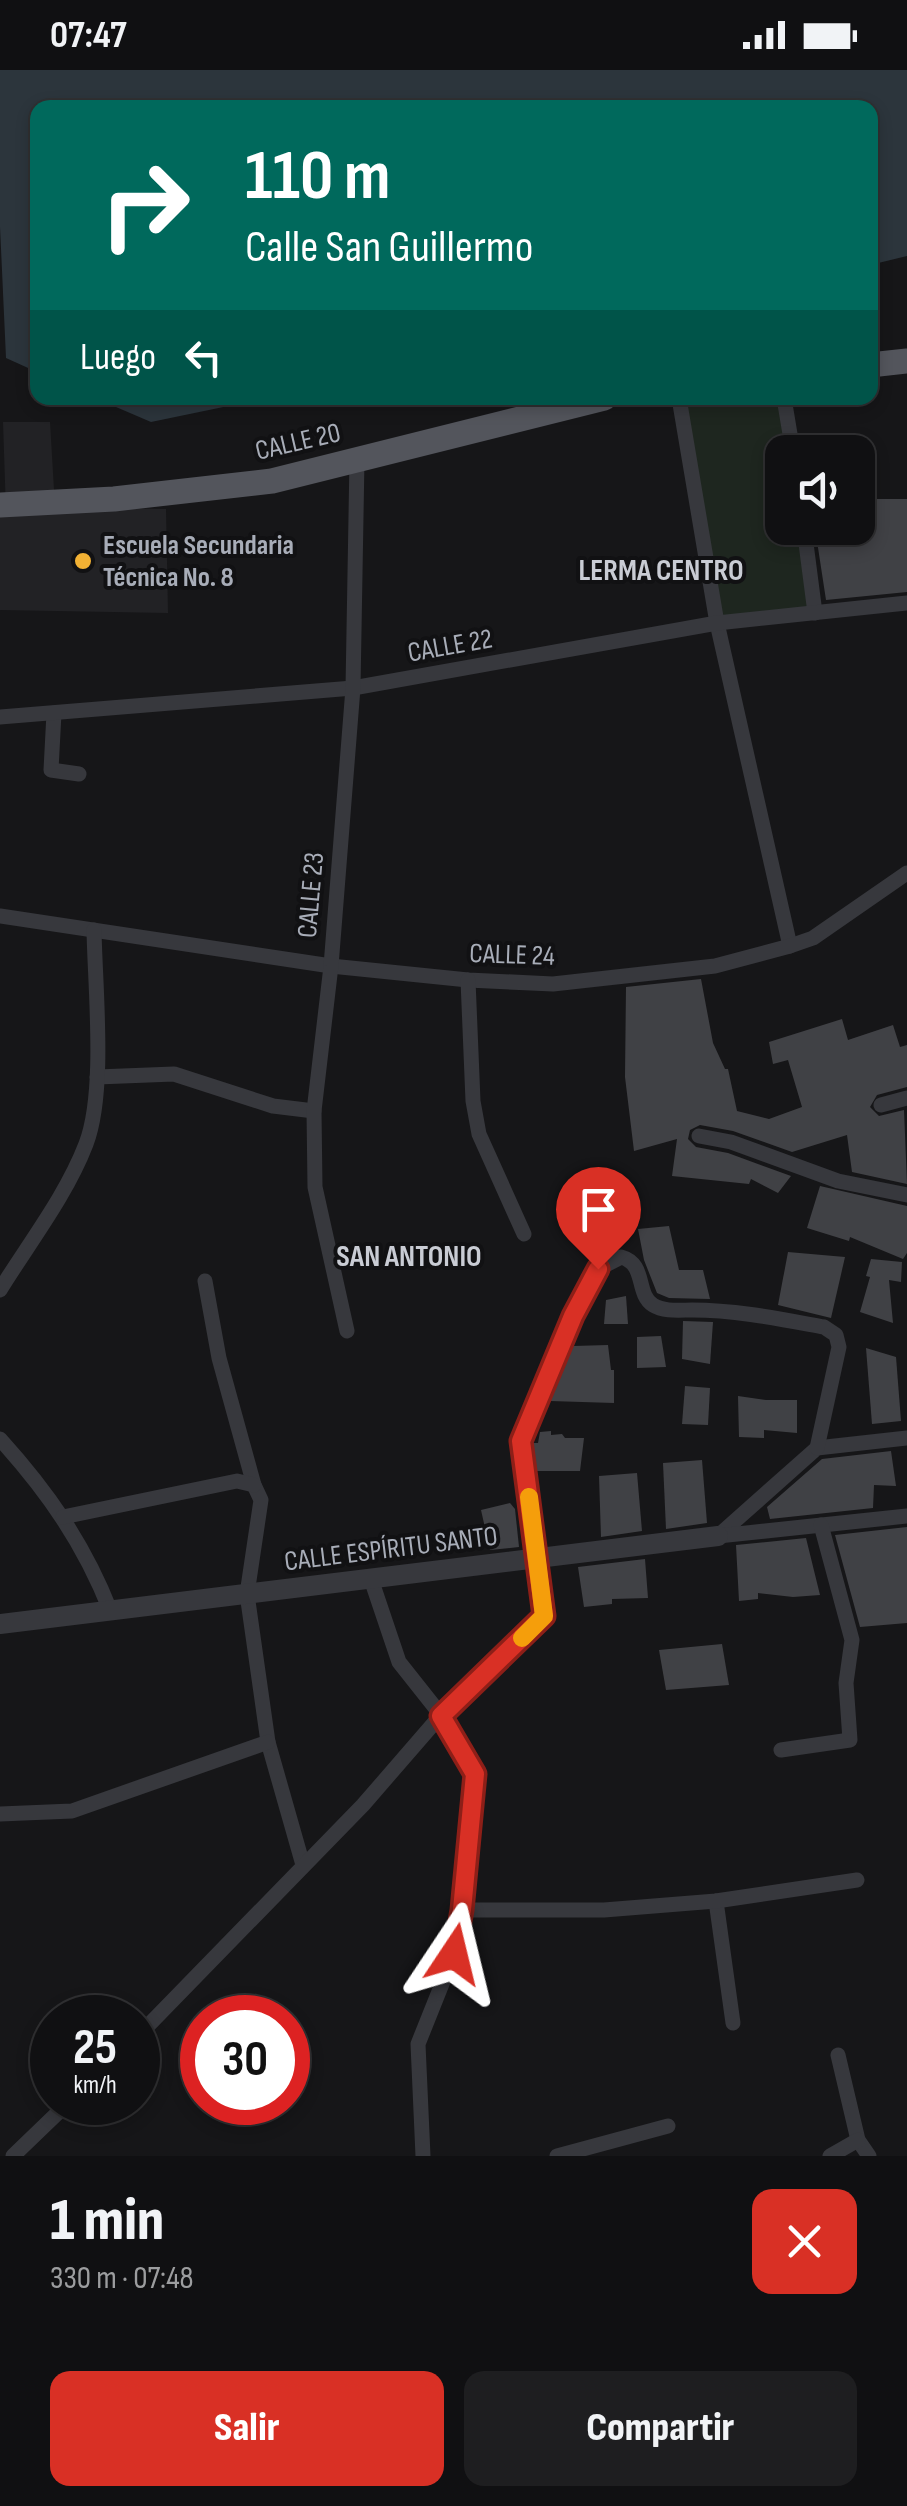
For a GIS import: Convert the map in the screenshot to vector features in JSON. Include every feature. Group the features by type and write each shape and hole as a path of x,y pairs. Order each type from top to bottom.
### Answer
{"main road":[{"path":"878,364 907,361"},
{"name":"CALLE 20","path":"0,505 114,500 272,481 576,405"}],"street":[{"path":"680,405 717,624 790,946"},
{"path":"785,405 789,435"},
{"name":"CALLE 23","path":"348,1331 315,1187 314,1112 353,688 357,459"},
{"path":"806,545 815,613"},
{"name":"CALLE 22","path":"0,717 353,688 717,624 907,603"},
{"path":"54,712 51,770 78,774"},
{"name":"CALLE 24","path":"0,916 330,966 554,984 715,966 790,946 813,938 907,873"},
{"path":"0,1290 87,1142 97,1077 94,930"},
{"path":"468,980 473,1101 479,1134 524,1234"},
{"path":"97,1077 174,1074 273,1106 314,1112"},
{"path":"881,1105 907,1098"},
{"path":"699,1136 730,1142 838,1181 907,1195"},
{"path":"160,2013 363,1805 441,1716 544,1616 521,1441 573,1316 598,1269 621,1257 637,1266 655,1307 727,1310 824,1327 836,1335 839,1347 817,1448"},
{"path":"205,1281 219,1358 261,1500 248,1594 268,1742 303,1865"},
{"path":"718,1536 817,1448 907,1438"},
{"path":"0,1439 63,1518 92,1562 110,1610"},
{"path":"63,1518 237,1481 254,1485"},
{"name":"CALLE ESPÍRITU SANTO","path":"0,1624 907,1516"},
{"path":"781,1750 850,1740 846,1684 852,1640 820,1524"},
{"path":"372,1579 399,1662 441,1716 475,1774 454,1954 418,2044 424,2156"},
{"path":"0,1814 72,1811 268,1742"},
{"path":"462,1910 604,1910 716,1901 857,1880"},
{"path":"716,1901 733,2023"},
{"path":"838,2055 858,2140 869,2156"},
{"path":"14,2156 46,2125"},
{"path":"556,2156 668,2126"},
{"path":"830,2156 858,2140"}],"shaded area":[{"path":"0,70 907,70 907,256 878,263 878,100 30,100 30,369 6,358 0,227"},
{"path":"111,405 233,405 151,422"},
{"path":"680,405 787,405 790,435 765,435 765,545 805,545 815,613 717,623"},
{"name":"Escuela Secundaria Técnica No. 8","path":"3,422 50,422 55,507 166,509 168,613 0,610 0,513 6,512"}],"building":[{"path":"875,499 907,499 907,592 826,600 818,545 875,545"},
{"path":"701,979 713,1043 728,1069 737,1111 769,1119 802,1107 788,1060 773,1064 769,1042 842,1019 848,1040 893,1025 900,1047 907,1045 907,1087 877,1095 870,1107 879,1116 904,1110 907,1184 852,1172 847,1135 792,1152 733,1131 700,1125 690,1130 688,1139 696,1147 728,1153 791,1176 778,1193 751,1179 749,1184 672,1176 677,1139 634,1151 625,1077 626,987"},
{"path":"820,1186 907,1206 907,1253 903,1259 850,1237 849,1241 807,1228"},
{"path":"669,1226 679,1270 703,1270 710,1299 669,1298 657,1293 644,1260 638,1229"},
{"path":"788,1252 845,1257 831,1318 778,1305"},
{"path":"871,1259 902,1262 901,1282 889,1280 893,1323 860,1312"},
{"path":"626,1296 628,1324 604,1324 606,1300"},
{"path":"683,1321 713,1322 710,1364 682,1359"},
{"path":"661,1336 666,1367 637,1368 637,1337"},
{"path":"608,1345 614,1370 614,1403 550,1401 573,1346"},
{"path":"866,1348 896,1357 901,1421 872,1424"},
{"path":"685,1386 710,1388 708,1425 682,1424"},
{"path":"738,1396 797,1400 797,1433 764,1430 764,1438 739,1437"},
{"path":"551,1431 551,1435 562,1434 565,1438 584,1438 580,1471 536,1471 533,1443 538,1443 540,1432"},
{"path":"891,1451 896,1486 874,1485 873,1508 770,1519 767,1507 822,1459"},
{"path":"702,1460 707,1523 666,1529 663,1463"},
{"path":"637,1473 642,1531 601,1537 599,1476"},
{"path":"510,1503 515,1509 519,1547 490,1550 481,1510"},
{"path":"907,1527 907,1623 860,1627 835,1535"},
{"path":"806,1538 820,1595 758,1593 758,1599 739,1601 736,1545"},
{"path":"645,1559 648,1598 612,1599 612,1604 584,1607 578,1567"},
{"path":"722,1644 729,1685 666,1690 659,1650"}],"slow traffic":[{"path":"522,1638 544,1616 529,1497"}],"place":[{"name":"Escuela Secundaria Técnica No. 8","path":"83,561"}],"district":[{"name":"LERMA CENTRO","path":"661,571"},
{"name":"SAN ANTONIO","path":"409,1257"}],"route":[{"path":"454,1954 475,1774 441,1716 544,1616 521,1441 573,1316 598,1269"}]}
